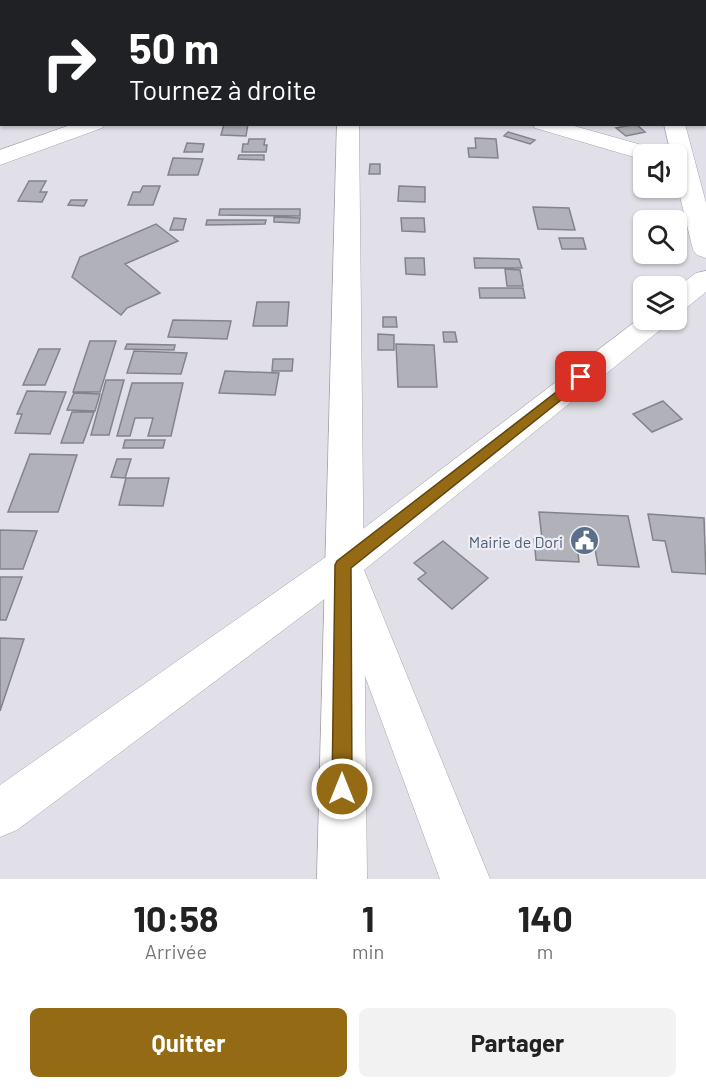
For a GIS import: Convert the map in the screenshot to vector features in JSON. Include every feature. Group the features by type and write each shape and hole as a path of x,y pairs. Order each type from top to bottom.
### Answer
{"main road":[{"path":"2,160 90,126"},
{"path":"342,879 348,126"},
{"path":"549,126 633,150"},
{"path":"674,126 677,144"},
{"path":"687,179 701,208 706,250"},
{"path":"687,294 706,279"},
{"path":"0,813 343,565 642,330"},
{"path":"343,565 465,879"}],"building":[{"path":"223,126 248,126 246,136 221,135"},
{"path":"638,126 645,132 626,136 616,128"},
{"path":"508,132 535,140 530,144 504,136"},
{"path":"475,138 496,139 498,158 469,157 468,148 476,148"},
{"path":"249,139 265,139 266,152 242,152 243,144 248,144"},
{"path":"187,143 204,144 202,152 184,152"},
{"path":"239,155 264,155 264,160 238,159"},
{"path":"173,158 203,159 198,175 168,175"},
{"path":"370,164 380,164 380,174 369,174"},
{"path":"29,181 46,181 40,192 47,192 42,202 18,201"},
{"path":"143,186 160,186 153,205 128,205 133,192 140,192"},
{"path":"399,186 425,187 425,202 398,201"},
{"path":"71,200 87,200 84,206 68,205"},
{"path":"533,207 569,208 575,230 538,229"},
{"path":"220,209 300,209 300,216 219,215"},
{"path":"274,217 300,218 299,223 274,222"},
{"path":"174,218 186,219 183,230 170,230"},
{"path":"401,218 424,218 425,232 402,231"},
{"path":"207,220 266,220 265,224 206,225"},
{"path":"156,224 178,241 125,264 160,293 127,308 121,315 72,277 80,257"},
{"path":"559,238 583,238 586,249 562,249"},
{"path":"405,258 424,258 425,275 406,274"},
{"path":"474,258 519,259 522,268 475,268"},
{"path":"505,269 520,270 523,286 507,286"},
{"path":"479,288 523,288 525,298 480,298"},
{"path":"257,302 289,302 287,326 253,326"},
{"path":"383,317 396,317 397,327 383,327"},
{"path":"173,320 231,321 227,339 168,337"},
{"path":"443,332 455,332 457,342 444,342"},
{"path":"378,334 394,335 394,350 378,350"},
{"path":"90,341 116,341 100,392 73,392"},
{"path":"127,344 175,345 174,350 125,349"},
{"path":"396,344 434,345 437,387 398,387"},
{"path":"39,349 60,349 45,385 23,385"},
{"path":"134,351 187,353 181,374 127,373"},
{"path":"273,359 293,359 292,371 272,371"},
{"path":"225,371 279,373 275,395 219,393"},
{"path":"106,380 124,380 109,435 91,435"},
{"path":"132,383 183,383 171,436 148,436 153,418 135,418 130,436 117,436"},
{"path":"27,391 66,392 50,434 15,433 22,414 17,414"},
{"path":"74,393 100,394 95,411 67,410"},
{"path":"663,401 682,419 652,432 633,414"},
{"path":"72,412 94,412 83,443 61,443"},
{"path":"125,440 165,440 163,448 123,448"},
{"path":"30,454 77,455 58,512 8,512"},
{"path":"117,459 131,459 125,478 111,477"},
{"path":"126,478 169,478 163,506 119,505"},
{"name":"Mairie de Dori","path":"539,512 628,516 639,567 598,565 594,544 577,543 579,562 536,560 534,539 542,539"},
{"path":"648,514 704,518 706,574 672,572 665,541 653,540"},
{"path":"0,530 37,531 23,569 0,569"},
{"path":"443,541 488,578 452,609 418,579 426,573 414,563"},
{"path":"0,577 22,577 6,620 0,620"},
{"path":"0,638 24,639 0,711"}],"place":[{"name":"Mairie de Dori","path":"584,541"}],"route":[{"path":"342,789 343,565 581,377"}]}
